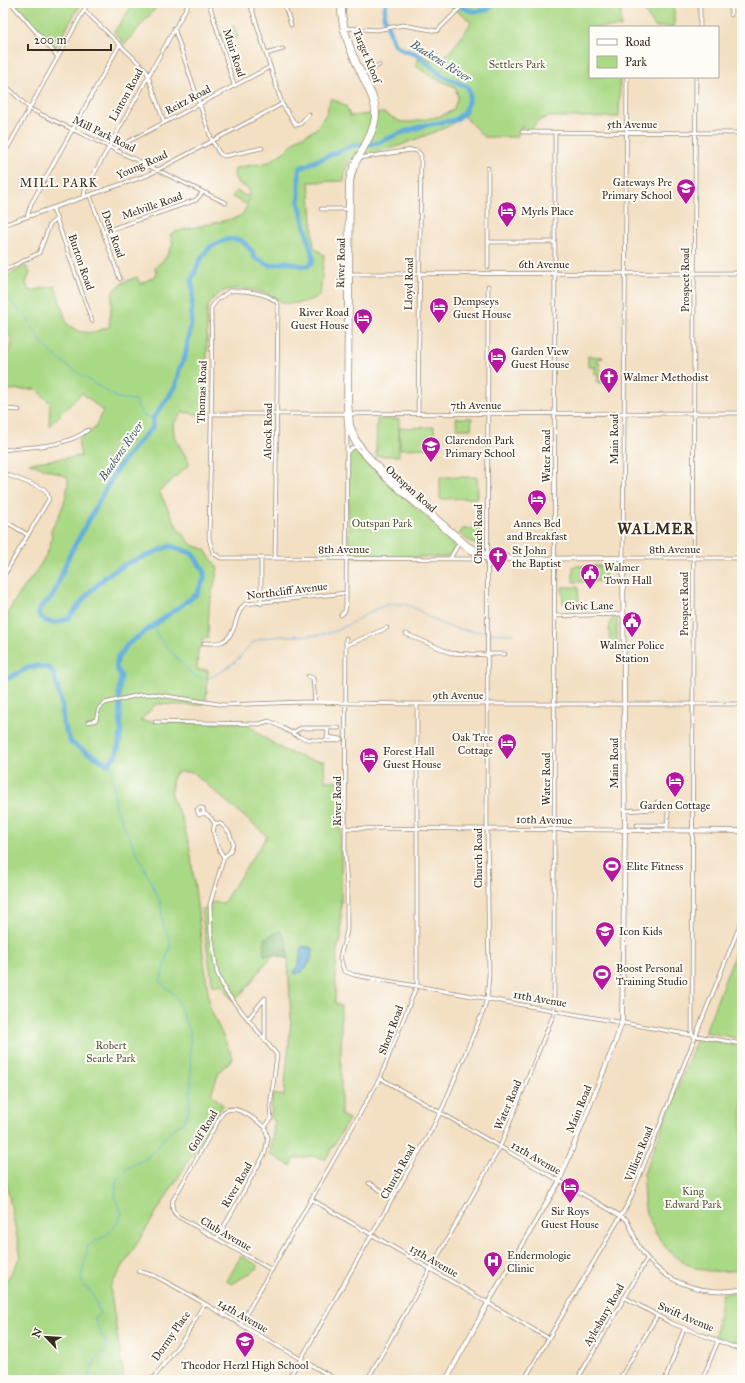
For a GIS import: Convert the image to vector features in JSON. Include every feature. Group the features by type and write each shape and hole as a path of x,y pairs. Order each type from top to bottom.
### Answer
{"main road":[{"name":"Target Kloof","path":"340,3 344,28 351,53 369,93 375,116"},
{"name":"Target Kloof","path":"343,3 344,28 374,99 375,116"},
{"name":"River Road","path":"348,414 349,173 369,133 375,116"},
{"name":"Outspan Road","path":"348,414 347,426 358,445 391,484 474,553 487,556"},
{"name":"Outspan Road","path":"348,414 358,445"},
{"name":"8th Avenue","path":"487,556 512,558 622,558"},
{"name":"Main Road","path":"446,1380 488,1303 559,1182 622,1022 622,558"},
{"name":"Main Road","path":"623,801 623,830"},
{"name":"10th Avenue","path":"623,830 667,828 742,831"},
{"name":"Main Road","path":"443,1380 467,1341"}],"street":[{"path":"11,3 58,56"},
{"path":"3,156 88,3"},
{"name":"Linton Road","path":"84,197 85,190 108,146 188,3"},
{"name":"Muir Road","path":"209,3 234,85"},
{"path":"250,3 282,104 296,125 300,124 309,114"},
{"path":"284,3 291,25"},
{"path":"344,28 383,29 403,25 437,31 465,3"},
{"path":"700,3 700,26"},
{"path":"731,3 731,14"},
{"path":"84,10 120,44 148,74 164,122"},
{"path":"174,28 212,141 220,154 224,156 262,148"},
{"path":"27,217 31,204 120,44"},
{"path":"266,54 282,49"},
{"path":"363,74 379,65"},
{"name":"Reitz Road","path":"114,149 270,67"},
{"name":"Main Road","path":"622,558 626,78"},
{"name":"Prospect Road","path":"694,1036 693,558 696,78"},
{"name":"Mill Park Road","path":"3,83 30,109 226,203"},
{"name":"Young Road","path":"3,225 148,175 282,104"},
{"name":"5th Avenue","path":"522,132 742,133"},
{"name":"Water Road","path":"367,1380 500,1147 552,1022 554,1011 555,133"},
{"name":"Lloyd Road","path":"358,157 411,150 417,151 421,155 418,275 418,414"},
{"path":"488,168 488,267"},
{"name":"Melville Road","path":"103,232 196,200 203,192"},
{"name":"Dene Road","path":"90,196 120,279"},
{"name":"Burton Road","path":"53,209 92,321"},
{"path":"320,209 348,209"},
{"path":"3,271 39,253 50,224 57,219"},
{"path":"488,242 555,242"},
{"name":"6th Avenue","path":"348,274 742,273"},
{"name":"Church Road","path":"287,1380 301,1359 440,1113 487,998 489,975 487,828 488,286"},
{"name":"Thomas Road","path":"213,553 209,538 212,307 226,292 236,291 272,298 278,304"},
{"name":"Alcock Road","path":"275,558 278,304"},
{"path":"3,409 20,410"},
{"name":"7th Avenue","path":"210,414 742,413"},
{"path":"341,615 346,609 345,558 347,426"},
{"path":"3,450 61,443 77,437 88,430"},
{"path":"347,452 358,445"},
{"path":"3,473 42,488 48,494 48,502 4,571 3,577"},
{"path":"3,520 28,535"},
{"path":"450,558 459,541"},
{"path":"346,550 351,558"},
{"name":"8th Avenue","path":"213,553 221,558 476,559"},
{"path":"261,558 261,604"},
{"name":"8th Avenue","path":"622,558 742,558"},
{"name":"Northcliff Avenue","path":"204,643 222,642 234,628 242,606 246,604 261,604 289,598 346,593"},
{"name":"Civic Lane","path":"555,616 623,614"},
{"path":"347,645 387,628"},
{"path":"406,634 453,654 505,654"},
{"name":"River Road","path":"341,963 340,954 347,931 346,638"},
{"path":"308,676 313,678 315,702"},
{"name":"9th Avenue","path":"88,722 96,720 99,708 102,705 143,695 174,696 210,704 225,705 315,702 417,704 742,704"},
{"name":"Short Road","path":"240,1325 380,1078 417,986 417,704"},
{"path":"155,722 260,724 268,721 302,738 339,740 341,738"},
{"path":"292,733 301,728 338,728"},
{"path":"325,728 328,731 328,737 325,740"},
{"path":"328,737 346,738"},
{"path":"624,811 654,809 658,802"},
{"path":"637,825 667,828 668,812"},
{"path":"204,813 210,817 215,824 219,824 225,828 232,837 231,848 224,858 210,904 217,973 222,986 276,1052 277,1057 270,1108 271,1119 265,1127"},
{"path":"215,824 213,829 219,849 224,858"},
{"name":"10th Avenue","path":"346,828 623,830"},
{"name":"Villiers Road","path":"524,1380 632,1195 694,1036 742,920"},
{"name":"11th Avenue","path":"341,963 343,970 348,974 742,1044"},
{"path":"248,1019 265,998 265,1039"},
{"name":"12th Avenue","path":"380,1078 559,1182 621,1216"},
{"name":"Golf Road","path":"173,1210 173,1200 224,1112 228,1109 235,1109 265,1127"},
{"name":"River Road","path":"216,1239 262,1158 268,1138 265,1127"},
{"path":"368,1183 393,1198"},
{"name":"13th Avenue","path":"311,1199 548,1338"},
{"name":"Club Avenue","path":"173,1210 179,1217 272,1270"},
{"path":"621,1216 627,1220 634,1238 647,1259 660,1271 682,1284 709,1291 742,1289"},
{"name":"Aylesbury Road","path":"577,1380 647,1259"},
{"name":"14th Avenue","path":"138,1270 158,1278 337,1380"},
{"name":"Swift Avenue","path":"624,1297 657,1316 684,1329 742,1350"},
{"name":"Dormy Place","path":"141,1380 152,1379 184,1338 204,1304"},
{"path":"619,1380 657,1316"},
{"path":"664,1380 684,1329"},
{"path":"702,1380 718,1341"}],"green space":[{"path":"15,3 81,3 55,48"},
{"path":"134,3 160,3 125,44 114,32"},
{"name":"Robert Searle Park","path":"443,3 674,3 674,26 654,26 641,6 621,8 621,26 589,26 589,78 620,78 619,117 547,117 536,122 532,130 526,131 522,126 517,137 484,137 464,116 447,127 396,147 350,159 345,171 344,181 309,182 314,247 324,255 320,296 303,302 283,303 277,298 267,294 247,289 237,289 227,290 218,294 212,300 207,310 207,416 183,412 173,424 174,436 190,464 159,491 177,527 192,545 204,549 218,568 209,606 208,638 202,638 202,647 198,648 197,670 208,670 206,703 189,705 156,704 140,721 248,724 273,744 293,754 303,758 324,761 325,781 341,781 341,940 337,949 335,1003 341,1006 341,1115 349,1119 325,1160 314,1156 307,1156 295,1159 291,1166 270,1154 275,1120 271,1119 272,1094 284,1096 291,1021 288,959 274,955 244,991 233,1001 221,984 213,987 201,909 210,909 210,902 223,903 267,836 192,772 179,772 173,775 171,796 182,819 190,849 210,1008 233,1058 219,1072 211,1094 223,1105 110,1287 124,1380 3,1380 3,1286 21,1257 3,1166 3,623 12,606 38,568 49,548 52,539 51,531 58,518 67,491 68,477 29,463 81,456 78,440 95,428 103,411 82,393 49,426 50,403 36,389 3,390 3,355 9,352 12,343 2,319 3,278 26,266 30,273 26,283 29,291 55,286 67,324 78,331 87,333 109,327 113,291 124,282 137,277 140,284 157,275 155,268 166,257 173,244 170,234 177,231 229,220 241,215 245,210 249,198 245,204 232,197 236,191 248,197 249,189 238,183 234,176 235,168 269,162 285,151 297,139 315,130 326,114 331,98 346,106 350,116 384,113 401,122 411,122 441,116 453,110 458,97 455,87 430,76 416,66 420,54 433,60 438,60 447,54 471,23 464,15"},
{"path":"234,26 238,38 225,42 222,30"},
{"path":"588,356 603,357 598,359 598,364 600,364 600,377 607,377 606,384 597,382 598,374 593,373 596,367 588,367"},
{"path":"456,418 472,418 471,429 457,429"},
{"path":"377,419 399,419 399,456 376,456"},
{"path":"434,427 435,448 400,449 399,428"},
{"name":"Outspan Park","path":"353,450 357,451 389,484 454,542 454,549 449,555 445,557 352,557 349,554 348,454"},
{"path":"440,477 477,477 478,498 440,499"},
{"path":"463,529 483,529 483,543 477,546 459,534"},
{"path":"573,566 606,566 606,581 573,582"},
{"path":"562,587 578,587 579,603 563,603"},
{"path":"613,617 617,618 617,648 611,643 609,636 609,627"},
{"path":"280,931 287,943 289,957 286,958 275,955 264,955 263,951 265,938"},
{"path":"742,935 742,1039 705,1032"},
{"name":"King Edward Park","path":"702,1038 742,1047 742,1269 728,1271 702,1270 680,1260 670,1252 654,1230 646,1214 644,1204 644,1174 696,1041"},
{"path":"241,1256 257,1265 258,1268 232,1284 227,1281"},
{"path":"742,1292 742,1348 715,1337 722,1294"}],"water":[{"path":"302,946 313,948 312,956 306,968 295,974 294,972 299,963"}],"waterway":[{"name":"Baakens River","path":"3,681 28,668 38,666 49,668 54,674 62,706 63,723 71,743 108,764 117,754 121,732 119,692 121,676 116,667 118,657 128,644 197,594 204,579 204,571 192,553 170,546 126,564 105,577 86,596 69,618 56,623 45,621 39,615 39,609 53,596 69,556 117,469 151,429 153,426 153,418 175,388 179,370 185,357 191,324 193,289 191,281 200,260 210,247 227,239 241,240 252,251 254,257 269,265 287,262 308,266 312,262 313,258 299,203 300,168 353,145 374,144 426,125 455,120 465,112 470,95 468,87 443,76 416,54 403,50 394,44 384,16 386,3"},
{"name":"Baakens River","path":"452,3 473,11 489,9 492,3"},
{"path":"3,297 6,297 27,318 42,343 63,363 117,398 135,400 142,415 153,418"},
{"path":"153,624 157,634 182,664 192,674 202,678 208,678 226,668 239,658 246,649 257,640 277,636 309,636 333,632 376,609 392,604 412,607 435,620 457,629 486,632"},
{"path":"489,633 514,634"},
{"path":"89,1380 92,1366 108,1348 94,1318 100,1314 91,1291 84,1287 81,1278 88,1246 112,1230 119,1220 122,1213 115,1199 116,1181 127,1168 147,1158 174,1128 184,1122 189,1109 191,1081 190,1030 185,1022 174,994 160,982 171,943 163,924 160,901 116,809 111,761"}],"place":[{"name":"Gateways Pre Primary School","path":"686,205"},
{"name":"Myrls Place","path":"507,228"},
{"name":"Dempseys Guest House","path":"439,324"},
{"name":"River Road Guest House","path":"363,335"},
{"name":"Garden View Guest House","path":"497,374"},
{"name":"Walmer Methodist","path":"609,394"},
{"name":"Clarendon Park Primary School","path":"431,463"},
{"name":"Annes Bed and Breakfast","path":"537,516"},
{"name":"St John the Baptist","path":"498,573"},
{"name":"Walmer Town Hall","path":"590,590"},
{"name":"Walmer Police Station","path":"632,638"},
{"name":"Oak Tree Cottage","path":"507,760"},
{"name":"Forest Hall Guest House","path":"369,774"},
{"name":"Garden Cottage","path":"675,798"},
{"name":"Elite Fitness","path":"612,883"},
{"name":"Icon Kids","path":"605,948"},
{"name":"Boost Personal Training Studio","path":"602,991"},
{"name":"Sir Roys Guest House","path":"570,1204"},
{"name":"Endermologie Clinic","path":"493,1278"},
{"name":"Theodor Herzl High School","path":"245,1358"}],"district":[{"name":"MILL PARK","path":"59,183"},
{"name":"WALMER","path":"656,529"}],"park label":[{"name":"Settlers Park","path":"517,64"}]}
